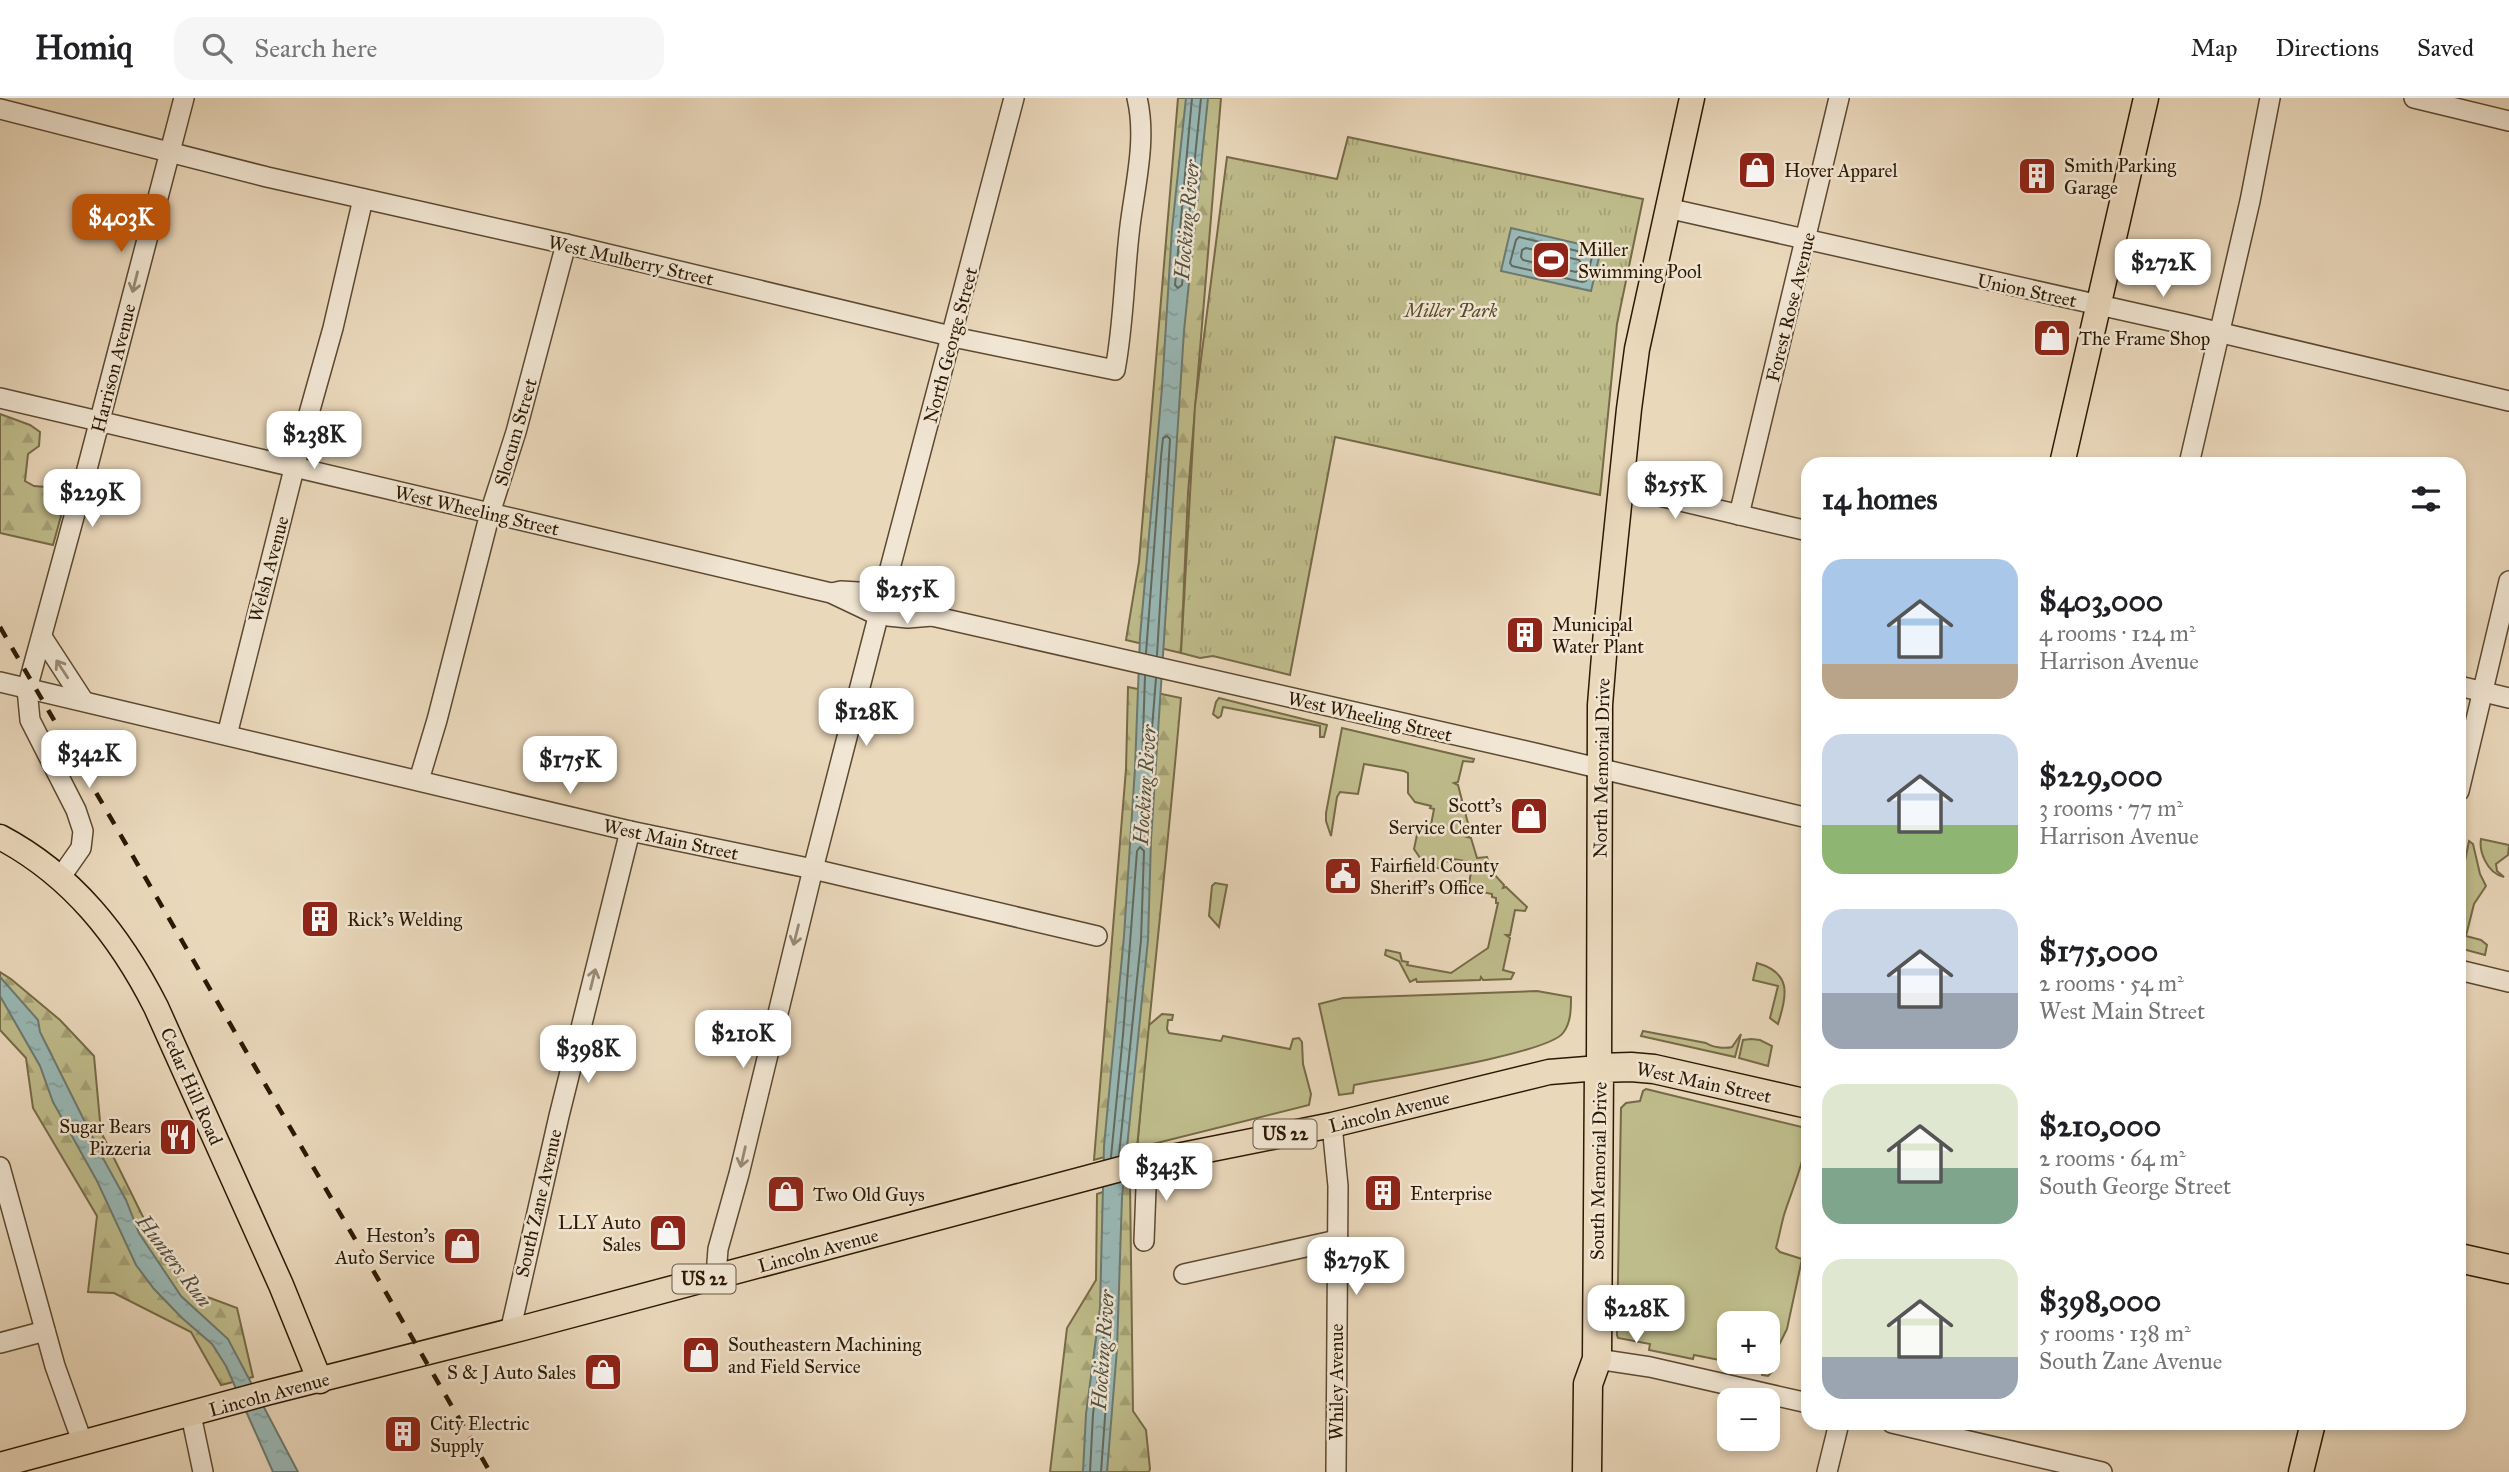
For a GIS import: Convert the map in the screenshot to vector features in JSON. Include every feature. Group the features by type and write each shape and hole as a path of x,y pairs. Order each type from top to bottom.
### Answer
{"highway":[{"name":"West Main Street","path":"1600,1068 1631,1066 1654,1069 1801,1102"},
{"name":"South Memorial Drive","path":"1587,1472 1588,1384 1597,1359 1600,1068"},
{"path":"2466,1260 2509,1269"},
{"name":"South Memorial Drive","path":"1597,1359 1606,1385 1605,1472"}],"main road":[{"name":"North Memorial Drive","path":"1600,1068 1600,705 1620,487 1637,349 1692,98"},
{"path":"2064,457 2146,98"},
{"name":"Cedar Hill Road","path":"0,837 60,878 103,921 138,971 271,1262 320,1381"},
{"name":"Lincoln Avenue","path":"0,1465 1088,1177 1332,1125 1509,1080 1549,1072 1600,1068"},
{"path":"2301,1472 2311,1430"}],"street":[{"name":"Harrison Avenue","path":"60,878 81,848 83,831 76,810 30,720 31,690 42,637 184,98"},
{"name":"North George Street","path":"716,1276 718,1250 813,869 1014,98"},
{"name":"West Mulberry Street","path":"0,109 168,153 566,244 952,337 1115,370 1138,167 1140,122 1137,98"},
{"name":"Forest Rose Avenue","path":"1739,516 1839,98"},
{"path":"2191,457 2270,98"},
{"path":"2414,98 2509,121"},
{"name":"Welsh Avenue","path":"227,735 333,328 363,199"},
{"name":"Union Street","path":"1667,208 2509,401"},
{"name":"Slocum Street","path":"419,780 490,513 516,432 566,244"},
{"name":"West Wheeling Street","path":"0,398 831,593 841,591 882,605 926,610 932,616 1801,816"},
{"path":"1620,487 1801,529"},
{"path":"2466,761 2509,581"},
{"path":"42,637 83,700"},
{"name":"West Main Street","path":"0,682 631,831 813,869 1097,936"},
{"path":"2466,688 2509,698"},
{"name":"South Zane Avenue","path":"510,1332 559,1116 631,831"},
{"path":"2466,972 2509,982"},
{"name":"Whiley Avenue","path":"1332,1125 1338,1186 1336,1472"},
{"path":"1142,1164 1144,1241"},
{"path":"0,1167 45,1331 68,1407 83,1444"},
{"path":"1184,1273 1337,1240"},
{"path":"0,1343 45,1331"},
{"path":"1597,1359 1650,1367 1801,1401"},
{"path":"191,1415 203,1472"},
{"path":"1827,1472 1837,1430"},
{"path":"1922,1430 2102,1472"}],"green space":[{"path":"1178,98 1221,98 1188,493 1181,653 1126,640 1139,562"},
{"name":"Miller Park","path":"1348,137 1643,199 1617,324 1600,495 1335,437 1290,675 1213,656 1200,658 1181,653 1195,406 1227,157 1337,179"},
{"path":"0,414 30,425 40,432 39,446 28,454 25,481 34,486 58,488 66,498 53,545 0,533"},
{"path":"1128,687 1181,698 1137,1148 1094,1160 1126,769"},
{"path":"1219,698 1327,725 1324,737 1320,737 1320,726 1223,707 1218,718 1213,714"},
{"path":"1342,728 1474,759 1473,762 1463,761 1458,782 1454,783 1458,785 1471,835 1467,837 1471,838 1477,858 1487,857 1492,872 1504,885 1503,888 1506,887 1527,907 1525,911 1515,910 1510,935 1506,935 1510,938 1503,970 1514,973 1511,979 1483,980 1481,977 1480,980 1417,982 1416,979 1410,982 1399,961 1385,955 1386,950 1400,953 1402,961 1408,962 1407,965 1451,973 1488,948 1498,903 1492,894 1468,889 1472,867 1469,866 1470,862 1453,859 1452,862 1444,861 1442,869 1425,865 1414,849 1418,830 1425,831 1426,824 1431,825 1434,809 1415,802 1408,793 1408,773 1404,771 1364,764 1358,794 1340,792 1337,797 1331,836 1326,813"},
{"path":"2481,839 2509,845 2508,855 2496,864 2497,871 2504,877 2488,866 2481,849"},
{"path":"2469,841 2473,844 2480,874 2486,886 2474,904 2466,936 2466,856"},
{"path":"1215,883 1227,885 1219,927 1209,916 1212,886"},
{"path":"2466,936 2481,940 2487,945 2485,955 2466,950"},
{"path":"1757,963 1776,973 1784,986 1785,994 1778,1024 1770,1018 1778,986 1753,980"},
{"path":"0,972 60,1020 94,1056 101,1132 149,1229 186,1289 237,1308 253,1377 221,1385 191,1332 114,1293 88,1292 97,1216 33,1108 26,1058 0,1030"},
{"path":"1537,991 1571,997 1568,1025 1563,1033 1551,1041 1499,1057 1354,1085 1353,1093 1339,1095 1319,1004 1343,998"},
{"path":"1162,1014 1173,1015 1172,1020 1168,1020 1169,1033 1221,1041 1223,1036 1290,1049 1293,1039 1299,1038 1311,1094 1309,1105 1137,1148 1148,1026"},
{"path":"1643,1031 1725,1048 1732,1047 1741,1034 1735,1057 1641,1036"},
{"path":"1751,1039 1772,1046 1768,1066 1739,1058 1743,1040"},
{"path":"1646,1089 1801,1127 1801,1164 1776,1248 1780,1252 1801,1259 1801,1264 1787,1329 1780,1343 1780,1311 1717,1311 1717,1360 1694,1355 1693,1359 1649,1350 1650,1344 1618,1338 1621,1108 1626,1103 1640,1101"},
{"path":"1130,1183 1133,1411 1146,1430 1150,1469 1149,1472 1050,1472 1067,1328 1096,1280 1097,1194"}],"water":[{"name":"Hocking River","path":"1186,98 1208,98 1184,331 1151,840 1148,940 1122,1197 1117,1349 1107,1472 1083,1472 1086,1414 1100,1308 1104,1146 1124,936 1140,637 1162,388 1172,229"},
{"name":"Miller Swimming Pool","path":"1511,228 1601,249 1591,291 1501,271"},
{"path":"0,977 38,1020 40,1032 126,1200 139,1233 181,1296 228,1339 298,1472 273,1472 226,1366 212,1344 154,1289 136,1265 97,1181 53,1102 40,1066 0,996"}],"railway":[{"path":"0,627 490,1472"}],"place":[{"name":"Hover Apparel","path":"1757,170"},
{"name":"Smith Parking Garage","path":"2037,176"},
{"name":"Miller Swimming Pool","path":"1551,260"},
{"name":"The Frame Shop","path":"2052,338"},
{"name":"Municipal Water Plant","path":"1525,635"},
{"name":"Scott's Service Center","path":"1529,816"},
{"name":"Fairfield County Sheriff's Office","path":"1343,876"},
{"name":"Rick's Welding","path":"320,919"},
{"name":"Sugar Bears Pizzeria","path":"178,1137"},
{"name":"Enterprise","path":"1383,1193"},
{"name":"Two Old Guys","path":"786,1194"},
{"name":"LLY Auto Sales","path":"668,1233"},
{"name":"Heston's Auto Service","path":"462,1246"},
{"name":"Southeastern Machining and Field Service","path":"701,1355"},
{"name":"S & J Auto Sales","path":"603,1372"},
{"name":"City Electric Supply","path":"403,1434"}],"water label":[{"name":"Hunters Run","path":"174,1261"}]}
